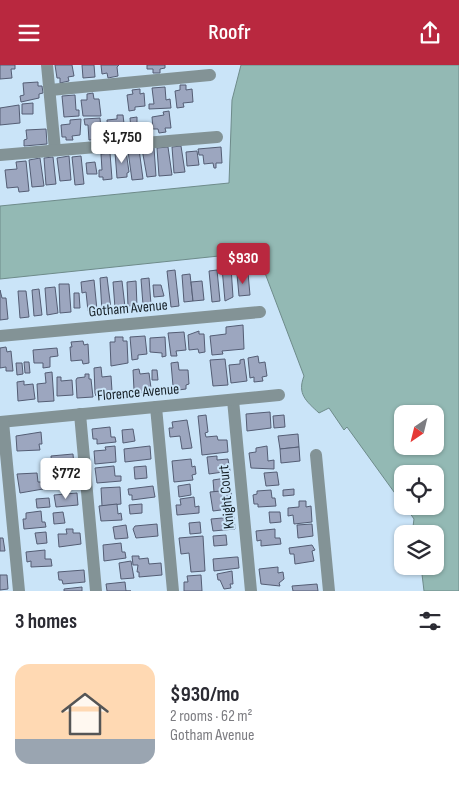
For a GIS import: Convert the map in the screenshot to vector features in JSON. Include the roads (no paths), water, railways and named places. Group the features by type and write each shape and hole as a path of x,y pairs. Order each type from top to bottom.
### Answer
{"street":[{"path":"47,65 55,150"},
{"path":"50,90 210,75"},
{"path":"0,155 217,137"},
{"name":"Gotham Avenue","path":"0,336 260,312"},
{"name":"Florence Avenue","path":"2,422 279,395"},
{"name":"Knight Court","path":"233,400 251,591"},
{"path":"156,407 173,591"},
{"path":"80,414 96,591"},
{"path":"2,422 18,591"},
{"path":"316,455 328,591"}]}
